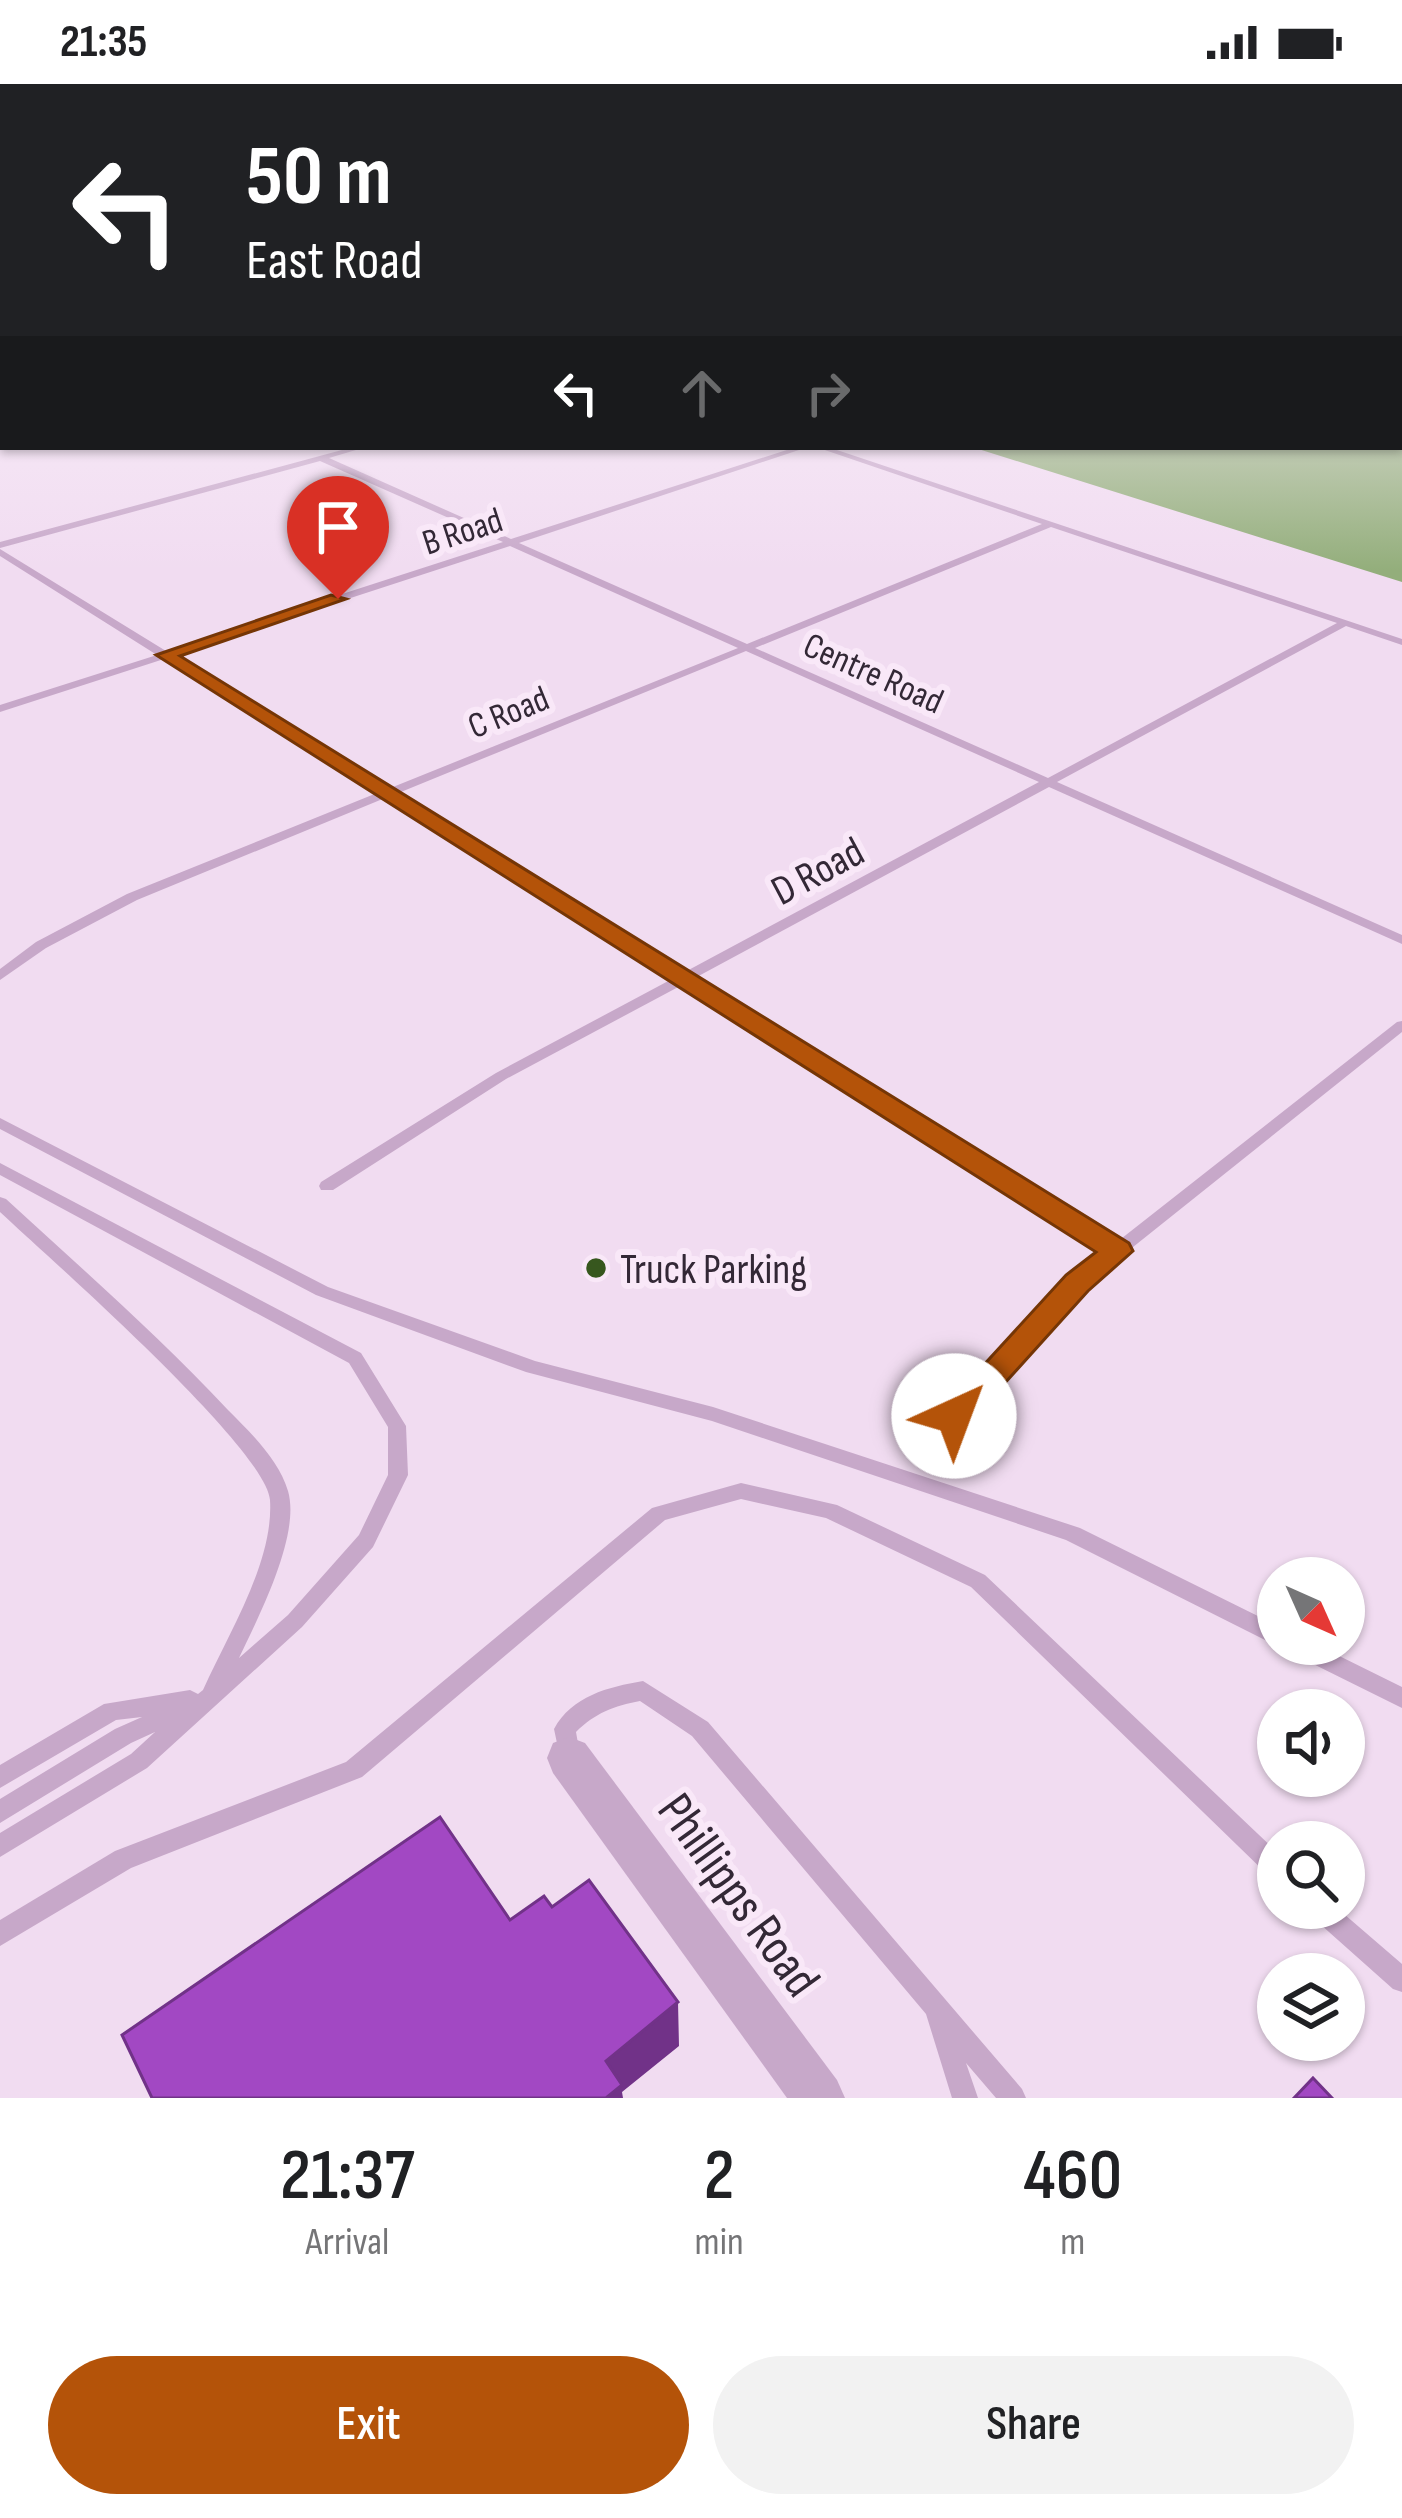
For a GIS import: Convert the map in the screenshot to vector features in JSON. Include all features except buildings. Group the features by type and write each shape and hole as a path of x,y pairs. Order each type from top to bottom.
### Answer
{"street":[{"name":"Phillipps Road","path":"569,1758 819,2098"}],"lane":[{"path":"0,549 351,450"},
{"name":"B Road","path":"0,709 795,450"},
{"path":"829,450 1402,642"},
{"name":"Centre Road","path":"321,458 1402,940"},
{"name":"C Road","path":"0,976 41,945 132,897 1051,524"},
{"path":"0,549 1118,1251"},
{"name":"D Road","path":"327,1186 501,1076 1345,623"},
{"path":"954,1416 1077,1283 1402,1025"},
{"path":"0,1123 322,1291 532,1367 713,1414 1073,1534 1257,1626"},
{"path":"0,1168 355,1358 397,1426 398,1475 366,1541 295,1621 139,1761 0,1846"},
{"path":"0,1204 245,1437 279,1491 275,1546 211,1696 123,1736 0,1812"},
{"path":"0,1934 122,1859 353,1770 659,1514 741,1491 830,1511 978,1581 1257,1849"},
{"path":"1336,1665 1402,1698"},
{"path":"569,1758 566,1729 581,1708 611,1696 643,1691 700,1729 1013,2098"},
{"path":"0,1777 112,1712 211,1696"},
{"path":"1343,1929 1402,1980"},
{"path":"934,2005 965,2098"}],"shaded area":[{"path":"982,450 1402,450 1402,582"}],"place":[{"name":"Truck Parking","path":"596,1268"}],"route":[{"path":"338,599 165,655 1118,1251 1077,1283 954,1416"}]}
